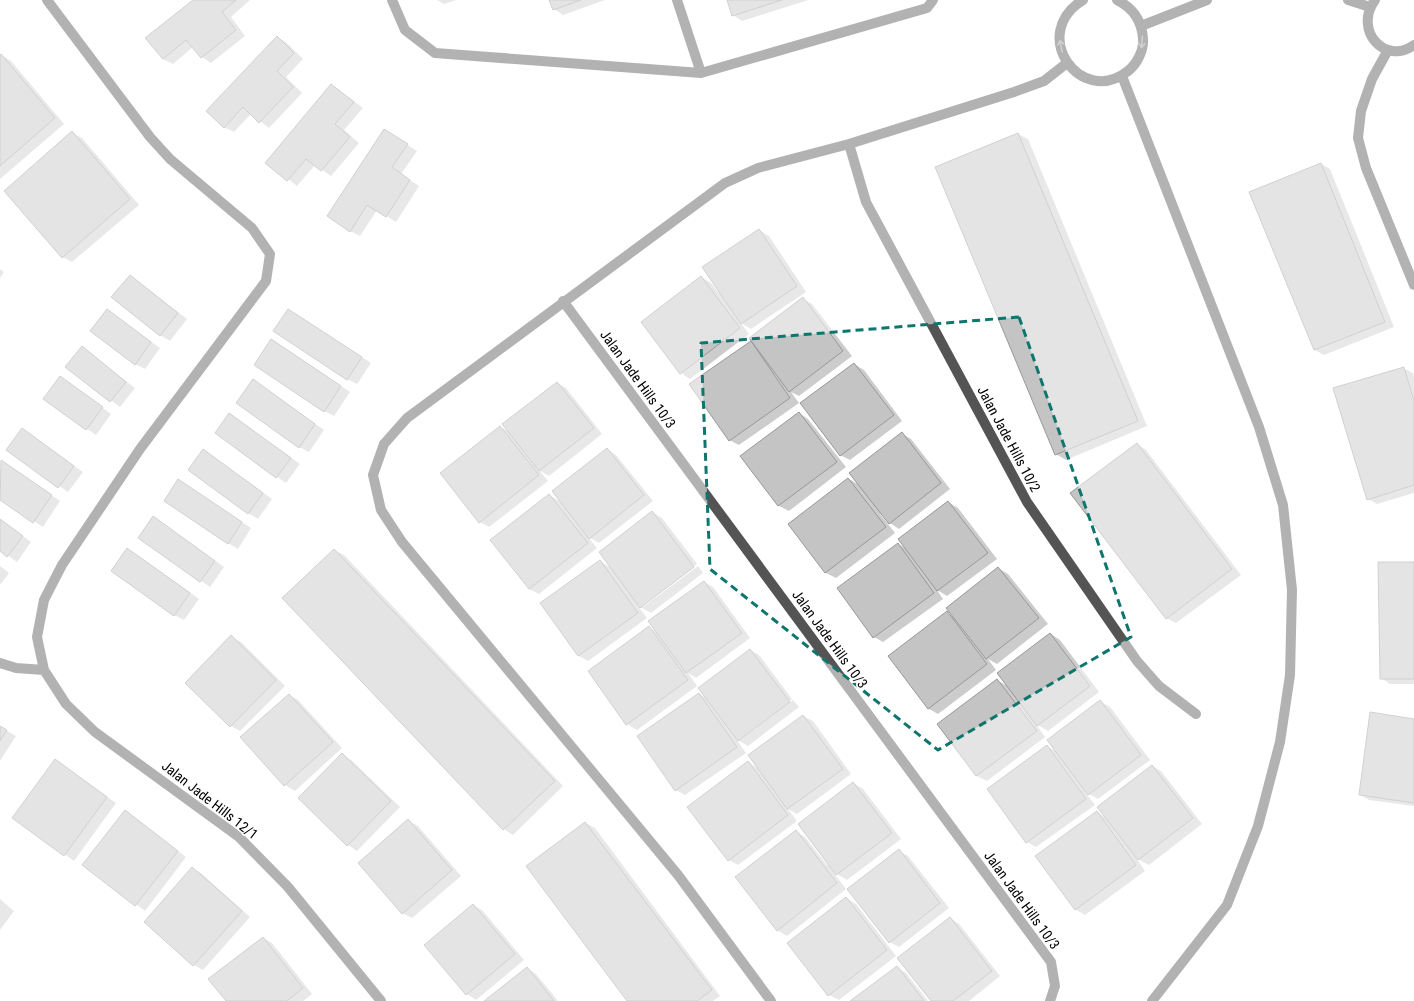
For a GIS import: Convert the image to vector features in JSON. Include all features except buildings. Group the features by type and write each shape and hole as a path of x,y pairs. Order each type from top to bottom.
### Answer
{"street":[{"path":"0,663 16,668 44,670 37,637 44,600 62,565 140,449 266,281 270,254 252,228 170,159 150,137 47,0"},
{"path":"392,0 405,30 435,53 701,73 930,4"},
{"path":"677,0 701,73"},
{"path":"1083,0 1072,7 1063,19 1059,34 1060,49 1067,63 1075,72 1092,80 1110,80 1122,76 1133,67 1140,55 1143,40 1142,26 1135,14 1125,4 1118,0"},
{"path":"1142,26 1207,0"},
{"path":"1348,0 1372,4 1367,17 1368,28 1372,37 1379,45 1388,50 1399,51 1414,45"},
{"path":"1388,50 1372,79 1361,111 1358,138 1366,168 1414,285"},
{"path":"771,1001 678,875 402,542 381,510 373,475 384,444 407,418 563,301 725,183 758,168 849,144 1014,92 1044,81 1067,63"},
{"path":"1122,76 1259,427 1283,505 1292,590 1290,675 1280,742 1258,826 1227,905 1152,1001"},
{"name":"Jalan Jade Hills 10/2","path":"849,144 866,202 1027,502 1137,661 1159,686 1196,714"},
{"name":"Jalan Jade Hills 10/3","path":"563,301 1051,962 1055,986 1050,1001"},
{"name":"Jalan Jade Hills 12/1","path":"44,670 66,704 95,732 239,836 288,886 381,1001"}],"highlighted area":[{"path":"1019,317 1131,637 938,750 710,569 701,343"}]}
